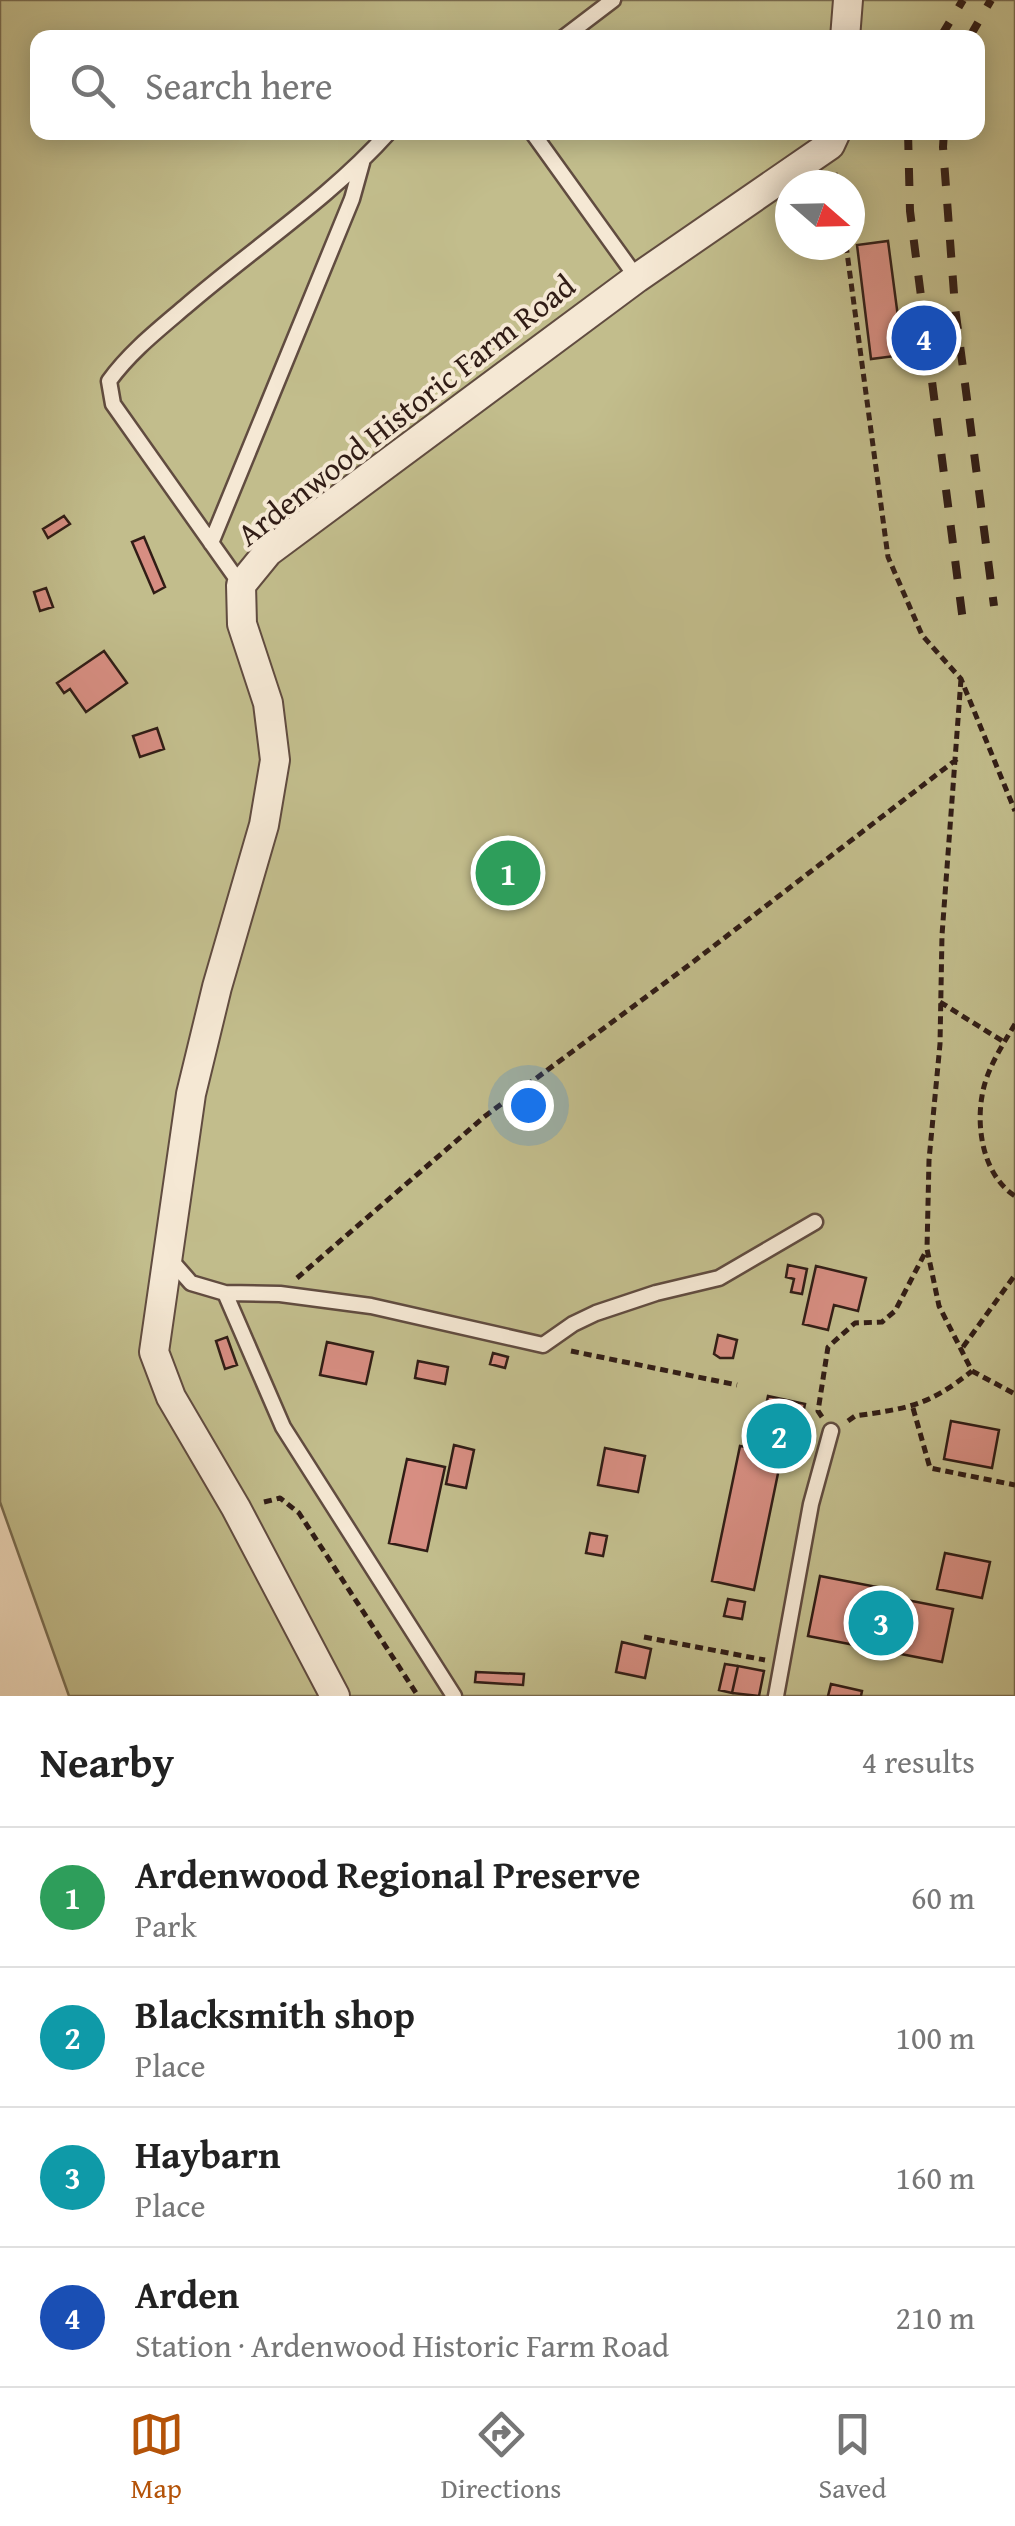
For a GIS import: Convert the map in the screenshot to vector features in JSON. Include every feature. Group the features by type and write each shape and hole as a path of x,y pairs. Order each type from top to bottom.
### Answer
{"street":[{"path":"846,30 848,0"},
{"name":"Ardenwood Historic Farm Road","path":"335,1696 236,1508 171,1396 154,1352 190,1094 264,825 275,760 268,703 242,624 241,585 268,552 637,278 832,140"}],"lane":[{"path":"573,30 612,0"},
{"path":"241,585 113,404 109,381 125,358 362,162 381,140"},
{"path":"538,140 637,278"},
{"path":"211,543 352,199 362,162"},
{"path":"169,1257 192,1282 226,1293 280,1294 371,1306 544,1346 573,1324 596,1314 643,1297 719,1278 815,1222"},
{"path":"226,1293 283,1428 454,1696"},
{"path":"776,1696 811,1504 831,1431"}],"path":[{"path":"848,260 888,557 922,635 960,679 1015,812"},
{"path":"960,679 942,935 940,1044 929,1160 927,1249 939,1306 972,1371 1015,1394"},
{"path":"280,1294 484,1117 957,759"},
{"path":"940,1002 1004,1042"},
{"path":"1015,1024 982,1096 984,1157 1015,1196"},
{"path":"927,1249 895,1311 882,1322 855,1324 828,1347 818,1411 831,1431 855,1416 914,1408 951,1388 972,1371"},
{"path":"962,1348 1015,1274"},
{"path":"544,1346 737,1385"},
{"path":"914,1408 930,1468 1015,1486"},
{"path":"236,1508 280,1498 298,1513 418,1696"},
{"path":"644,1637 782,1663"}],"shaded area":[{"path":"0,0 1015,0 1015,1696 69,1696 0,1502"}],"building":[{"path":"888,241 903,355 871,359 859,260 865,260 865,244"},
{"path":"64,516 70,524 48,538 43,529"},
{"path":"144,537 165,587 154,593 132,542"},
{"path":"46,588 53,607 40,611 34,592"},
{"path":"104,651 127,683 86,712 70,689 64,693 57,683"},
{"path":"157,728 164,749 140,757 133,736"},
{"path":"788,1265 807,1269 802,1294 791,1292 794,1279 786,1277"},
{"path":"816,1266 866,1278 858,1311 834,1305 828,1330 803,1324"},
{"path":"718,1335 737,1340 733,1358 714,1354"},
{"path":"227,1337 237,1365 225,1369 216,1341"},
{"path":"327,1342 373,1352 366,1384 320,1375"},
{"path":"493,1353 508,1357 505,1368 490,1364"},
{"path":"418,1361 448,1367 445,1384 415,1378"},
{"path":"768,1396 805,1404 794,1457 757,1449"},
{"path":"951,1421 999,1430 992,1468 944,1459"},
{"path":"454,1445 474,1450 466,1488 446,1484"},
{"path":"740,1446 782,1454 754,1590 712,1581"},
{"path":"605,1448 645,1456 638,1492 598,1485"},
{"path":"407,1459 445,1467 427,1551 389,1543"},
{"path":"590,1533 607,1536 603,1556 586,1553"},
{"path":"945,1553 990,1562 982,1598 937,1589"},
{"path":"820,1576 882,1588 881,1595 953,1609 942,1662 808,1636"},
{"path":"728,1599 745,1602 742,1619 724,1616"},
{"path":"622,1642 651,1649 645,1678 616,1672"},
{"path":"725,1664 738,1666 732,1693 719,1690"},
{"path":"738,1666 764,1671 759,1696 732,1693"},
{"path":"476,1672 524,1674 523,1685 475,1682"},
{"path":"831,1684 862,1691 861,1696 828,1696"}],"railway":[{"path":"945,30 963,0"},
{"path":"974,30 991,0"},
{"path":"908,140 910,211 964,629"},
{"path":"943,140 955,307 994,606"}],"place":[{"name":"Arden","path":"924,338"},
{"name":"Ardenwood Regional Preserve","path":"508,873"},
{"name":"Blacksmith shop","path":"779,1436"},
{"name":"Haybarn","path":"881,1623"}]}
